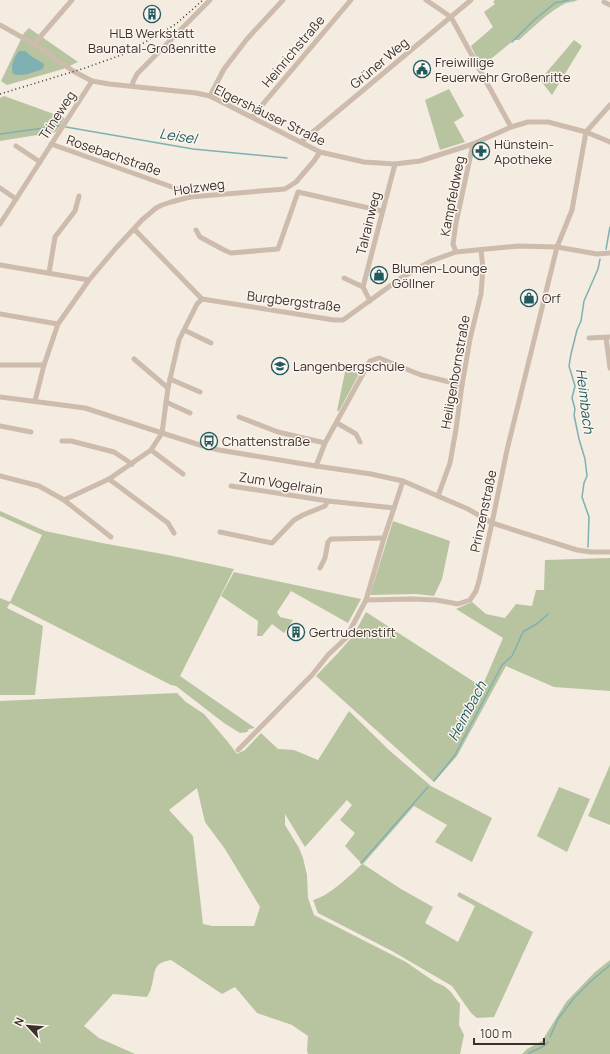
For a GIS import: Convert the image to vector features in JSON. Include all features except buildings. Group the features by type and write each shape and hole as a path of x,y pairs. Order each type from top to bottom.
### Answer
{"street":[{"path":"34,44 72,0"},
{"path":"132,86 138,74 210,0"},
{"path":"210,96 224,69 247,39 283,0"},
{"name":"Heinrichstraße","path":"252,117 351,0"},
{"name":"Grüner Weg","path":"301,142 471,0"},
{"path":"428,1 451,17 511,127"},
{"path":"604,2 610,5"},
{"name":"Elgershäuser Straße","path":"0,25 34,44 69,69 92,80 109,84 196,93 210,96 320,152 364,162 395,164 420,161 473,144 511,127 528,122 548,122 586,132 610,142"},
{"name":"Trineweg","path":"0,224 92,80"},
{"path":"586,132 610,105"},
{"name":"Prinzenstraße","path":"366,600 436,600 458,604 470,600 476,591 507,450 557,247 572,210 586,132"},
{"name":"Rosebachstraße","path":"51,144 186,192 190,197"},
{"name":"Kampfeldweg","path":"456,252 453,244 456,223 473,144"},
{"path":"16,146 40,162"},
{"name":"Holzweg","path":"36,401 44,365 58,324 89,280 148,214 156,208 170,202 190,197 285,189 296,182 320,152"},
{"name":"Talrainweg","path":"363,287 395,164"},
{"path":"196,230 200,237 231,253 278,249 298,192 296,182"},
{"path":"0,188 16,199"},
{"path":"298,192 382,211"},
{"path":"49,273 55,237 75,211 79,196"},
{"path":"64,500 109,479 132,464 151,450 162,434 168,388 179,340 197,304 202,299 134,229"},
{"name":"Burgbergstraße","path":"202,299 334,320 343,320 402,278 431,261 456,252 518,246 557,247 597,254 610,253"},
{"name":"Heiligenbornstraße","path":"438,496 450,463 470,339 481,294 483,268 481,250"},
{"path":"0,265 89,280"},
{"path":"344,278 363,287 370,301"},
{"path":"0,314 58,324"},
{"path":"184,330 211,343"},
{"path":"589,338 608,337 610,368"},
{"path":"316,466 325,443 370,362 380,358 421,375 462,385"},
{"path":"134,359 168,388"},
{"path":"0,365 44,365"},
{"path":"170,379 200,392"},
{"path":"0,397 85,408 162,434 220,450 371,474 403,481 468,509 492,523 577,550 610,552"},
{"path":"166,402 190,413"},
{"path":"239,417 278,432 325,443"},
{"path":"337,423 356,434 360,442"},
{"path":"0,426 31,432"},
{"path":"62,441 71,441 114,452 132,464"},
{"path":"151,450 183,474"},
{"path":"0,476 39,486 64,500 111,537"},
{"path":"109,479 168,523 174,533"},
{"path":"238,750 346,638 366,600 384,538 403,481"},
{"name":"Zum Vogelrain","path":"231,486 328,502 394,508"},
{"name":"Zum Vogelrain","path":"220,532 272,543 294,520 325,506 328,502"},
{"path":"320,568 325,558 328,542 331,539 384,538"}],"green space":[{"path":"495,0 578,0 566,3 553,10 519,40 514,40 481,67 471,46 493,27 484,12 495,4 493,2"},
{"path":"29,28 78,62 63,69 7,85 1,81 24,33"},
{"path":"574,40 582,46 552,95 540,80"},
{"path":"449,89 464,116 454,122 465,142 440,150 425,100"},
{"path":"4,96 65,118 56,132 0,141 0,98"},
{"path":"346,367 359,374 339,411 337,411"},
{"path":"0,511 45,531 234,569 180,676 255,728 249,729 247,732 240,733 224,723 176,686 171,685 10,603 7,608 43,626 35,695 0,695 0,598 10,602 42,535 0,516"},
{"path":"393,521 450,541 442,579 434,596 416,594 370,595"},
{"path":"610,558 610,691 554,687 506,666 457,756 434,782 316,676 353,636 366,612 482,687 503,638 456,609 472,602 486,614 505,618 516,604 532,606 536,590 544,590 545,560"},
{"path":"234,572 361,599 348,623 291,591 277,612 280,617 293,620 284,633 272,624 262,636 257,636 258,621 221,596"},
{"path":"177,693 186,702 204,714 237,754 245,750 261,733 278,749 294,750 318,760 349,711 390,751 431,786 492,818 472,862 435,842 447,825 414,806 363,864 401,889 433,907 425,923 458,942 475,906 457,896 459,892 533,932 494,1017 477,1018 471,1013 452,986 392,951 318,913 313,900 332,890 362,864 345,846 355,833 340,820 352,805 347,800 305,847 285,814 285,825 299,848 303,858 307,875 308,898 314,915 406,962 450,991 460,1004 459,1025 464,1035 460,1054 308,1054 308,1036 292,1025 257,1013 235,987 222,994 171,960 165,961 157,966 154,973 151,990 147,997 113,994 84,1026 99,1038 135,1054 0,1054 0,701","holes":["197,788 205,822 225,849 260,907 254,926 212,926 203,924 193,836 169,810"]},
{"path":"610,765 610,825 588,816"},
{"path":"559,787 590,799 567,852 537,836"},
{"path":"610,960 610,1054 522,1054 527,1049 542,1041 566,1002 595,972"}],"water":[{"path":"19,51 25,51 44,64 43,69 25,75 13,74 13,62"}],"waterway":[{"name":"Leisel","path":"512,42 533,21 555,3 569,0"},
{"name":"Leisel","path":"0,134 59,126"},
{"name":"Leisel","path":"66,127 193,149 287,158"},
{"name":"Heimbach","path":"606,249 610,227"},
{"name":"Heimbach","path":"588,547 589,517 582,497 584,483 587,476 585,459 574,415 575,409 572,398 575,386 569,366 577,330 581,321 584,301 598,269 600,259"},
{"name":"Heimbach","path":"434,781 455,755 502,665 512,656 523,632 538,623 548,614"},
{"name":"Heimbach","path":"361,863 428,787"},
{"path":"550,1037 558,1019 574,998 610,965"},
{"path":"528,1054 544,1046 548,1042"}],"railway":[{"path":"0,94 85,68 124,54 176,24 203,0"}],"place":[{"name":"HLB Werkstatt Baunatal-Großenritte","path":"152,14"},
{"name":"Freiwillige Feuerwehr Großenritte","path":"422,69"},
{"name":"Hünstein- Apotheke","path":"481,151"},
{"name":"Blumen-Lounge Göllner","path":"379,275"},
{"name":"Orf","path":"529,298"},
{"name":"Langenbergschule","path":"280,366"},
{"name":"Chattenstraße","path":"209,441"},
{"name":"Gertrudenstift","path":"296,632"}]}
